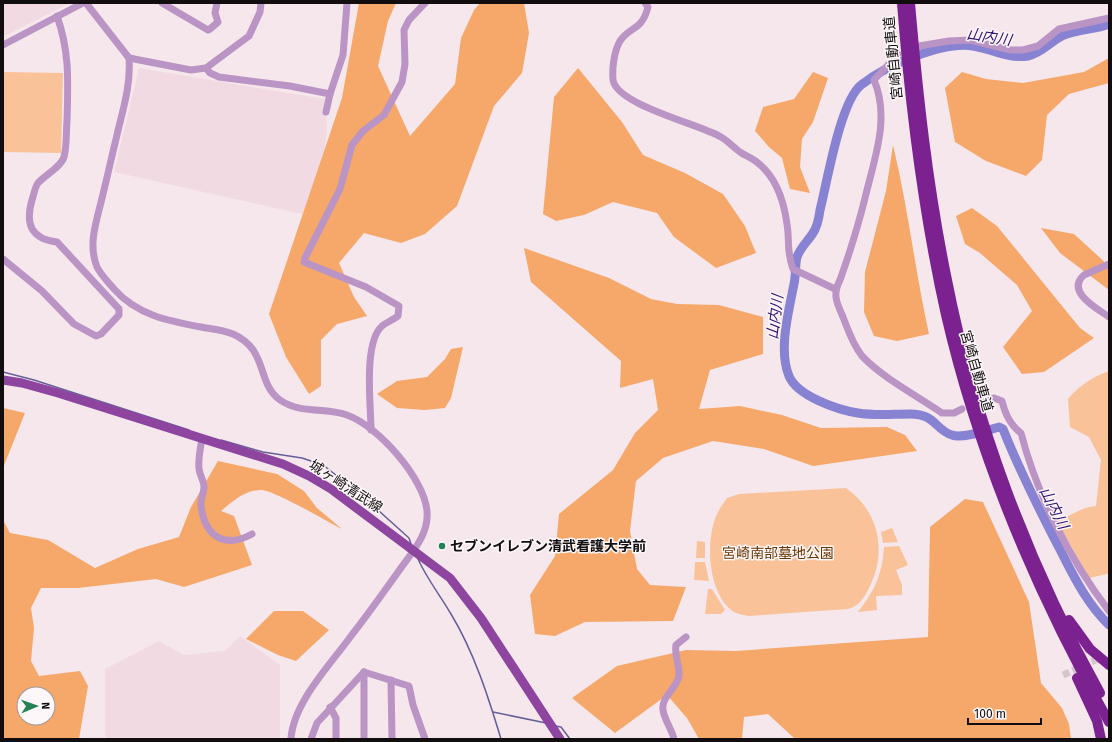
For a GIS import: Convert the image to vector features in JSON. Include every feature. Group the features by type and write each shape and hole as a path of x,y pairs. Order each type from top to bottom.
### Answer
{"highway":[{"name":"宮崎自動車道","path":"902,3 919,158 931,235 946,315 976,420 1014,527 1065,642 1109,722"},
{"name":"宮崎自動車道","path":"910,3 920,115 930,183 947,282 962,348 990,442 1040,570 1079,653 1109,708"},
{"path":"1014,527 1027,570 1046,616 1097,720 1101,739"},
{"path":"1040,570 1076,630 1090,649 1107,659"}],"main road":[{"name":"城ヶ崎清武線","path":"3,380 22,383 58,393 283,464 309,476 331,489 450,578 461,591 560,739"}],"street":[{"path":"3,45 84,3 129,58 130,74 128,89 94,232 95,259 102,274 125,300 145,312 168,320 226,332 247,343 258,357 270,389 281,400 292,407 330,411 356,419 371,430 408,467 423,492 427,511 427,522 416,552 310,690 296,715 291,739"},
{"path":"162,3 208,30 210,30 218,22 214,13 217,3"},
{"path":"129,58 191,70 206,68 249,36 260,12 261,3"},
{"path":"326,112 330,94 343,55 347,3"},
{"path":"371,430 371,394 368,370 370,356 382,327 398,316 400,310 399,306 366,287 304,262 340,189 352,145 363,131 386,113 402,82 405,64 404,30 409,20 425,3"},
{"path":"645,3 648,7 642,23 620,41 617,48 613,74 616,86 624,95 651,109 698,126 720,137 757,162 770,175 779,192 787,224 787,249 793,269 835,289"},
{"path":"3,259 42,291 74,324 96,336 101,334 119,315 119,309 57,242 44,241 31,230 29,222 30,207 37,184 62,160 65,148 69,75 65,38 57,16"},
{"path":"919,46 949,40 970,40 1011,50 1023,50 1038,46 1059,29 1109,18"},
{"path":"898,54 874,80 880,93 880,145 861,218 840,280 835,289 836,301 850,336 861,355 880,371 942,413 954,413 962,409"},
{"path":"206,68 210,73 219,77 290,86 330,94"},
{"path":"1109,264 1081,277 1078,287 1079,292 1091,305 1109,317"},
{"path":"983,403 994,398 1002,401 1013,427 1021,433 1039,489 1050,512 1083,574 1109,611"},
{"path":"202,439 199,453 199,469 204,488 200,505 208,526 217,537 225,540 241,540 252,534"},
{"path":"674,739 663,710 664,701 678,678 679,668 675,652 676,645 686,637"},
{"path":"364,672 409,686 413,705 425,739"},
{"path":"311,739 316,723 364,672"},
{"path":"364,672 364,739"},
{"path":"391,680 392,739"},
{"path":"330,707 336,718 336,739"}],"shaded area":[{"path":"3,3 70,3 3,37"},
{"path":"359,3 396,3 388,21 378,66 410,136 455,84 461,38 474,10 480,3 524,3 529,33 522,73 494,106 457,206 425,234 401,243 364,233 339,263 354,297 367,316 337,324 321,340 321,386 309,394 286,357 269,314 342,98"},
{"path":"1109,58 1109,83 1069,94 1047,115 1042,160 1026,176 986,161 955,142 945,88 962,72 986,79 1023,83 1084,72"},
{"path":"139,68 325,99 327,130 321,175 302,214 114,172"},
{"path":"578,68 622,122 643,155 685,173 723,194 745,226 756,253 716,268 674,237 657,213 613,202 584,215 556,221 543,214 554,97"},
{"path":"813,72 828,78 813,122 802,139 800,167 810,193 790,189 782,158 769,147 755,131 763,107 794,99"},
{"path":"893,145 929,334 897,341 874,336 864,312 865,272 886,191"},
{"path":"972,208 997,226 1080,328 1094,338 1044,372 1022,374 1003,347 1032,311 1017,285 980,253 965,244 956,216"},
{"path":"1041,228 1074,234 1109,266 1109,290 1060,253"},
{"path":"524,248 609,278 651,299 677,304 719,305 763,317 763,354 710,370 699,409 740,406 782,415 821,428 887,427 905,435 917,451 813,466 764,449 713,441 663,458 636,481 630,531 637,569 650,585 686,587 673,621 585,622 555,636 535,634 530,595 555,556 559,514 613,470 635,433 658,410 653,379 620,388 621,361 531,282"},
{"path":"463,347 451,398 445,408 425,410 397,408 377,394 397,381 427,377 445,359 451,349"},
{"path":"3,408 25,413 3,468"},
{"path":"218,461 277,474 304,491 317,508 342,529 277,495 268,491 255,490 244,494 221,511 234,516 252,565 184,587 156,579 78,588 41,588 31,608 34,628 31,661 39,676 80,671 88,686 79,739 3,739 3,520 10,533 48,540 95,568 138,549 179,537 191,507"},
{"path":"965,499 983,502 1029,602 1041,683 1062,708 1069,724 1071,739 795,739 768,714 744,717 742,739 699,739 687,718 667,695 615,733 572,698 617,666 686,650 736,651 928,637 930,527"},
{"path":"274,611 303,611 329,630 296,661 278,655 246,639"},
{"path":"240,636 280,665 280,739 106,739 105,669 159,641 184,655 225,651"}],"green space":[{"path":"3,72 63,73 61,153 3,152"},
{"path":"1109,371 1109,572 1107,574 1089,578 1057,521 1085,508 1096,506 1101,460 1089,437 1070,427 1068,399 1086,382"},
{"name":"宮崎南部墓地公園","path":"846,488 857,497 873,520 879,546 875,573 868,590 859,603 848,609 749,616 734,612 719,594 715,583 710,557 710,545 715,519 727,498 739,494"},
{"path":"892,528 898,542 883,543 881,532"},
{"path":"697,541 705,542 705,558 696,558"},
{"path":"899,546 908,565 896,570 902,585 902,595 876,596 877,610 858,612 877,582 884,547"},
{"path":"695,562 705,562 709,581 694,580"},
{"path":"708,589 712,589 725,610 721,614 705,614"}],"waterway":[{"name":"山内川","path":"1109,24 1062,36 1033,55 1021,57 973,46 960,45 946,47 914,56 884,70 861,85 853,94 835,144 817,225 797,257 795,281 787,318 784,342 786,366 793,383 809,396 829,405 864,414 919,415 930,419 946,433 956,436 975,434 999,427 1003,429 1028,485 1073,574 1092,606 1109,625"},
{"path":"3,372 34,380 189,430"},
{"path":"221,440 263,452 302,458 323,465 359,493 409,538 411,544"},
{"path":"418,559 429,580 451,614 474,659 501,739"},
{"path":"493,712 546,723"},
{"path":"555,726 561,727 570,739"}],"tunnel":[{"path":"1063,675 1104,656"}],"place":[{"name":"セブンイレブン清武看護大学前","path":"442,546"}]}
